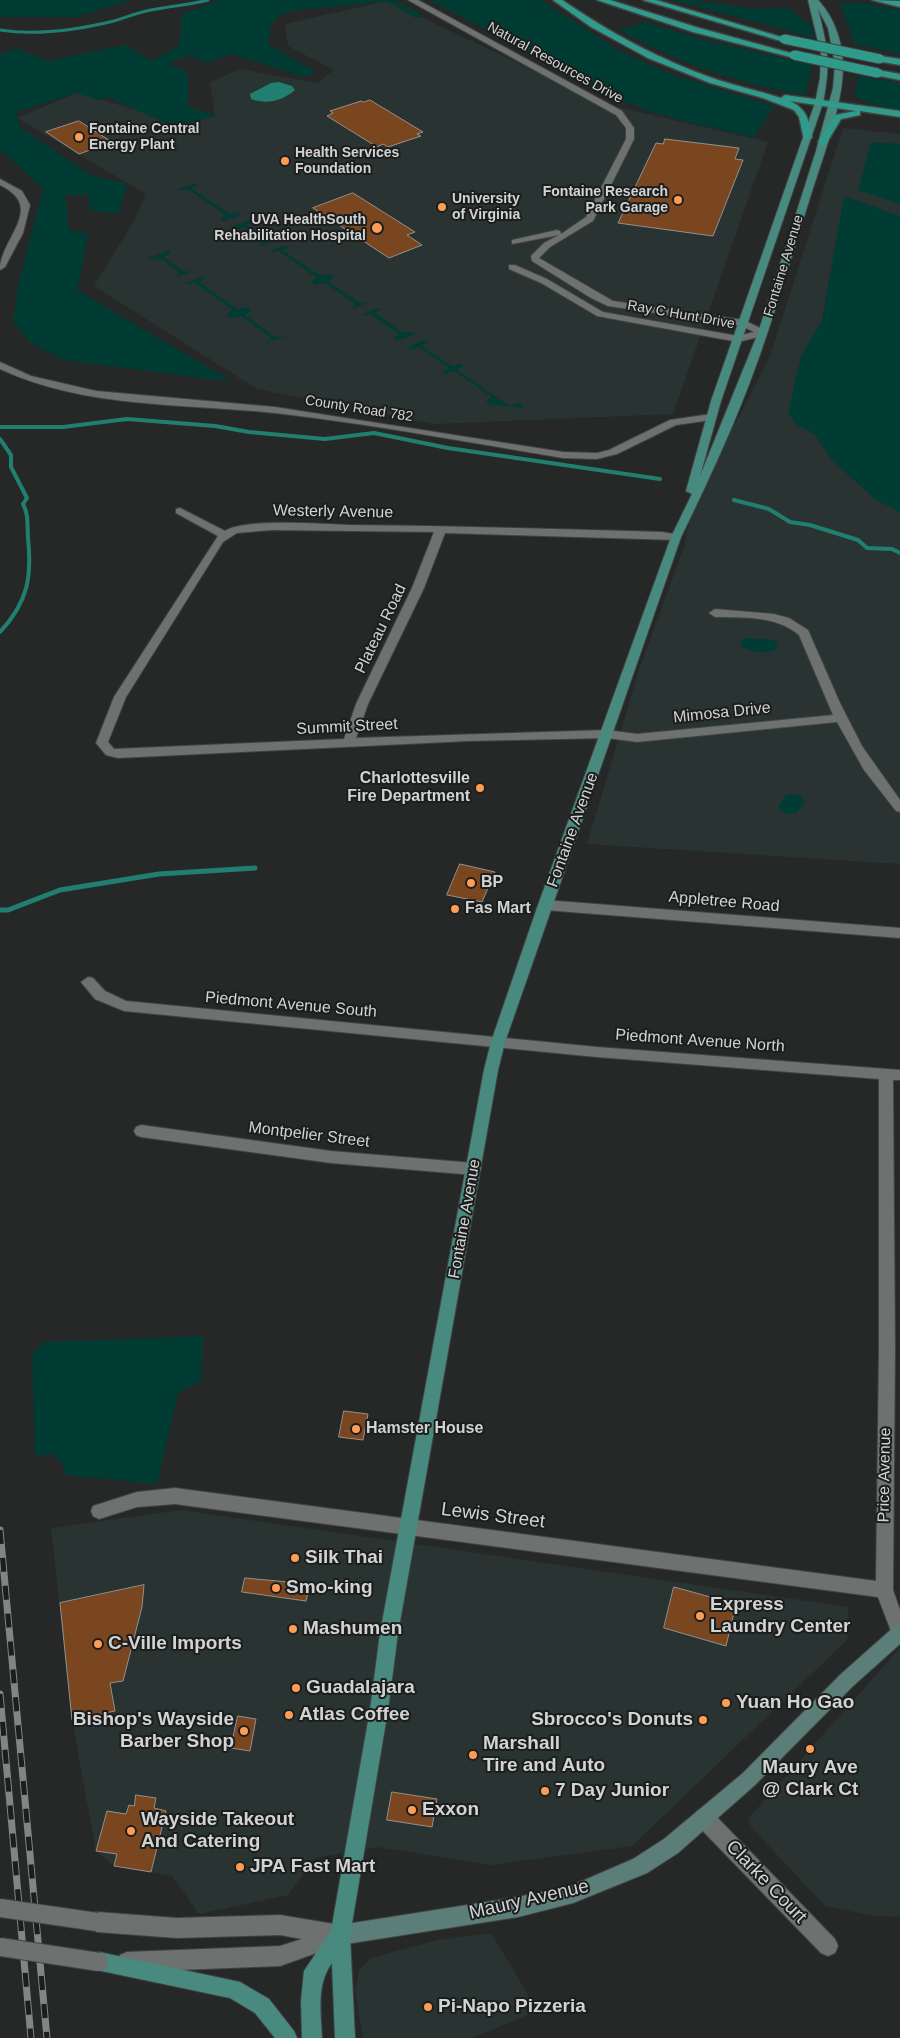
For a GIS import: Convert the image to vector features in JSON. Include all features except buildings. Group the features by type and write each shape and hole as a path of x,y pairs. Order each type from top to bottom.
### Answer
{"highway":[{"path":"557,0 597,28 644,53 686,71 797,108 804,117 806,138"},
{"path":"601,0 696,30 794,55 900,77"},
{"path":"646,0 784,39 900,62"},
{"path":"876,0 900,4"},
{"path":"742,89 819,104 900,114"},
{"path":"823,142 838,117 854,113 876,112"}],"main road":[{"name":"Fontaine Avenue","path":"340,1935 379,1710 389,1633 498,1042 678,532 711,417 819,104 824,78 825,54 813,0"},
{"name":"Fontaine Avenue","path":"678,532 710,467 763,332 823,142 838,77 838,54 832,28 824,11 813,0"},
{"name":"Maury Avenue","path":"340,1935 518,1906 573,1894 608,1881 640,1866 671,1846 749,1779 847,1680 900,1633"},
{"path":"312,2038 311,2001 314,1971 340,1935"},
{"path":"340,1935 345,2038"},
{"path":"99,1962 233,1990 262,2006 287,2038"}],"street":[{"name":"Natural Resources Drive","path":"412,0 590,96 619,113 626,120 631,135 628,144 590,219 546,245 536,257"},
{"path":"0,182 21,195 25,211 11,250 0,267"},
{"name":"Natural Resources Drive","path":"515,242 544,237 577,228"},
{"name":"Ray C Hunt Drive","path":"536,257 542,265 611,304 744,323 763,332"},
{"name":"Ray C Hunt Drive","path":"512,267 537,277 600,314 738,339 763,332"},
{"name":"County Road 782","path":"0,365 29,378 104,394 278,411 563,455 598,456 613,452 674,422 711,417"},
{"path":"104,735 120,697 219,540 224,535 180,511"},
{"name":"Westerly Avenue","path":"224,535 244,528 272,527 678,532"},
{"name":"Plateau Road","path":"349,742 359,711 432,560 441,529"},
{"path":"715,613 780,618 797,626 804,633 839,718 871,773 900,808"},
{"name":"Mimosa Drive","path":"607,734 637,738 839,718"},
{"name":"Summit Street","path":"104,735 102,743 105,748 118,754 349,742 607,734"},
{"name":"Appletree Road","path":"546,905 900,933"},
{"name":"Piedmont Avenue South","path":"88,982 100,995 124,1006 498,1042"},
{"name":"Piedmont Avenue North","path":"498,1042 893,1074"},
{"name":"Price Avenue","path":"893,1074 884,1590 900,1633"},
{"name":"Montpelier Street","path":"141,1131 331,1157 474,1169"},
{"name":"Lewis Street","path":"99,1511 119,1503 144,1497 176,1496 884,1590"},
{"name":"Clarke Court","path":"704,1818 828,1946"},
{"path":"0,1908 97,1922 177,1928 280,1925 340,1935"},
{"name":"Maury Avenue","path":"0,1947 99,1962 171,1962 280,1956 340,1935"}],"shaded area":[{"path":"0,0 131,0 75,17 0,17"},
{"path":"222,0 393,0 423,15 416,18 387,1 285,13 273,23 268,44 316,72 304,77 232,54 207,63 189,55 167,64 188,72 188,106 216,116 174,127 108,97 99,100 77,93 16,112 20,127 90,175 127,184 118,214 89,210 89,195 65,195 69,230 88,234 77,290 233,382 63,360 29,342 13,321 18,285 43,189 0,149 0,52 4,54 16,48 47,61 125,45 153,61 179,45 182,14"},
{"path":"430,0 541,0 620,51 673,75 774,106 754,137 658,114 603,93"},
{"path":"673,0 692,0 757,9 789,8 811,26 815,38"},
{"name":"University of Virginia","path":"387,1 604,104 768,142 673,414 434,424 257,389 94,286 134,221 146,194 17,118 77,93 172,120 215,116 210,82 240,69 317,83 334,70 288,46 285,24"},
{"path":"840,3 862,3 900,10 900,54 855,44"},
{"path":"646,22 697,38 812,65 805,95 757,85 709,71 663,53 620,30"},
{"path":"858,76 900,83 900,109 871,104 855,96"},
{"path":"279,82 292,86 295,90 285,97 274,101 263,102 251,99 250,94 271,83"},
{"path":"843,128 900,134 900,864 587,844 640,667 684,547 698,479 741,413 770,356"},
{"path":"871,142 900,144 900,204 858,190"},
{"path":"196,183 198,185 191,188 230,214 237,212 241,215 223,221 220,219 226,215 188,189 180,191 178,189"},
{"path":"844,196 900,216 900,512 876,500 832,460 815,435 797,425 788,413 801,356 822,320"},
{"path":"250,220 253,222 247,226 268,240 275,238 277,240 259,246 264,241 244,227 237,229 232,227"},
{"path":"287,245 288,248 282,250 321,276 330,274 334,278 329,282 360,303 370,302 351,309 356,304 325,283 315,285 311,282 317,278 279,251 268,252"},
{"path":"168,251 171,253 164,257 185,272 195,271 175,277 180,273 160,258 153,260 148,258"},
{"path":"204,276 204,279 199,282 237,309 247,307 251,310 245,315 275,337 285,336 265,343 271,338 241,316 230,318 226,315 233,310 195,283 185,284"},
{"path":"377,308 381,309 375,313 403,333 410,331 416,334 397,341 394,338 399,334 370,314 360,316"},
{"path":"423,340 428,342 422,346 453,367 459,364 464,366 457,370 509,406 519,403 523,406 522,408 489,404 486,401 492,397 454,371 444,374 443,371 449,368 419,347 412,350 407,348"},
{"path":"748,638 773,640 777,643 777,649 769,652 749,650 741,646 742,640"},
{"path":"794,794 801,796 805,803 796,813 788,814 781,811 779,805 786,795"},
{"path":"203,1336 201,1381 178,1393 157,1484 65,1475 63,1464 52,1454 35,1456 32,1354 44,1342"},
{"path":"181,1510 848,1607 847,1640 632,1846 491,1865 377,1847 315,1858 288,1895 199,1914 172,1876 114,1866 96,1851 72,1720 51,1528"},
{"path":"900,1648 900,1917 874,1916 825,1906 752,1828 748,1819"},
{"path":"491,1933 538,2011 472,2038 363,2038 355,1991 359,1971 370,1958 438,1940"}],"waterway":[{"path":"0,30 43,32 86,27 146,11 208,0"},
{"path":"0,427 63,427 127,419 215,426 249,432 325,439 374,433 448,448 660,479"},
{"path":"0,439 11,455 11,467 27,498 23,504 27,516 29,552 26,588 17,610 0,632"},
{"path":"734,500 769,509 790,522 810,525 858,540 867,548 892,549 900,553"},
{"path":"0,910 8,910 60,890 159,874 255,868"}],"railway":[{"path":"0,1530 47,2038"},
{"path":"0,1694 31,2038"}],"place":[{"name":"Fontaine Central Energy Plant","path":"79,137"},
{"name":"Health Services Foundation","path":"285,161"},
{"name":"Fontaine Research Park Garage","path":"678,200"},
{"name":"University of Virginia","path":"442,207"},
{"name":"UVA HealthSouth Rehabilitation Hospital","path":"377,228"},
{"name":"Charlottesville Fire Department","path":"480,788"},
{"name":"BP","path":"471,883"},
{"name":"Fas Mart","path":"455,909"},
{"name":"Hamster House","path":"356,1429"},
{"name":"Silk Thai","path":"295,1558"},
{"name":"Smo-king","path":"276,1588"},
{"name":"Express Laundry Center","path":"700,1616"},
{"name":"Mashumen","path":"293,1629"},
{"name":"C-Ville Imports","path":"98,1644"},
{"name":"Guadalajara","path":"296,1688"},
{"name":"Yuan Ho Gao","path":"726,1703"},
{"name":"Atlas Coffee","path":"289,1715"},
{"name":"Sbrocco's Donuts","path":"703,1720"},
{"name":"Bishop's Wayside Barber Shop","path":"244,1731"},
{"name":"Maury Ave @ Clark Ct","path":"810,1749"},
{"name":"Marshall Tire and Auto","path":"473,1755"},
{"name":"7 Day Junior","path":"545,1791"},
{"name":"Exxon","path":"412,1810"},
{"name":"Wayside Takeout And Catering","path":"131,1831"},
{"name":"JPA Fast Mart","path":"240,1867"},
{"name":"Pi-Napo Pizzeria","path":"428,2007"}]}
